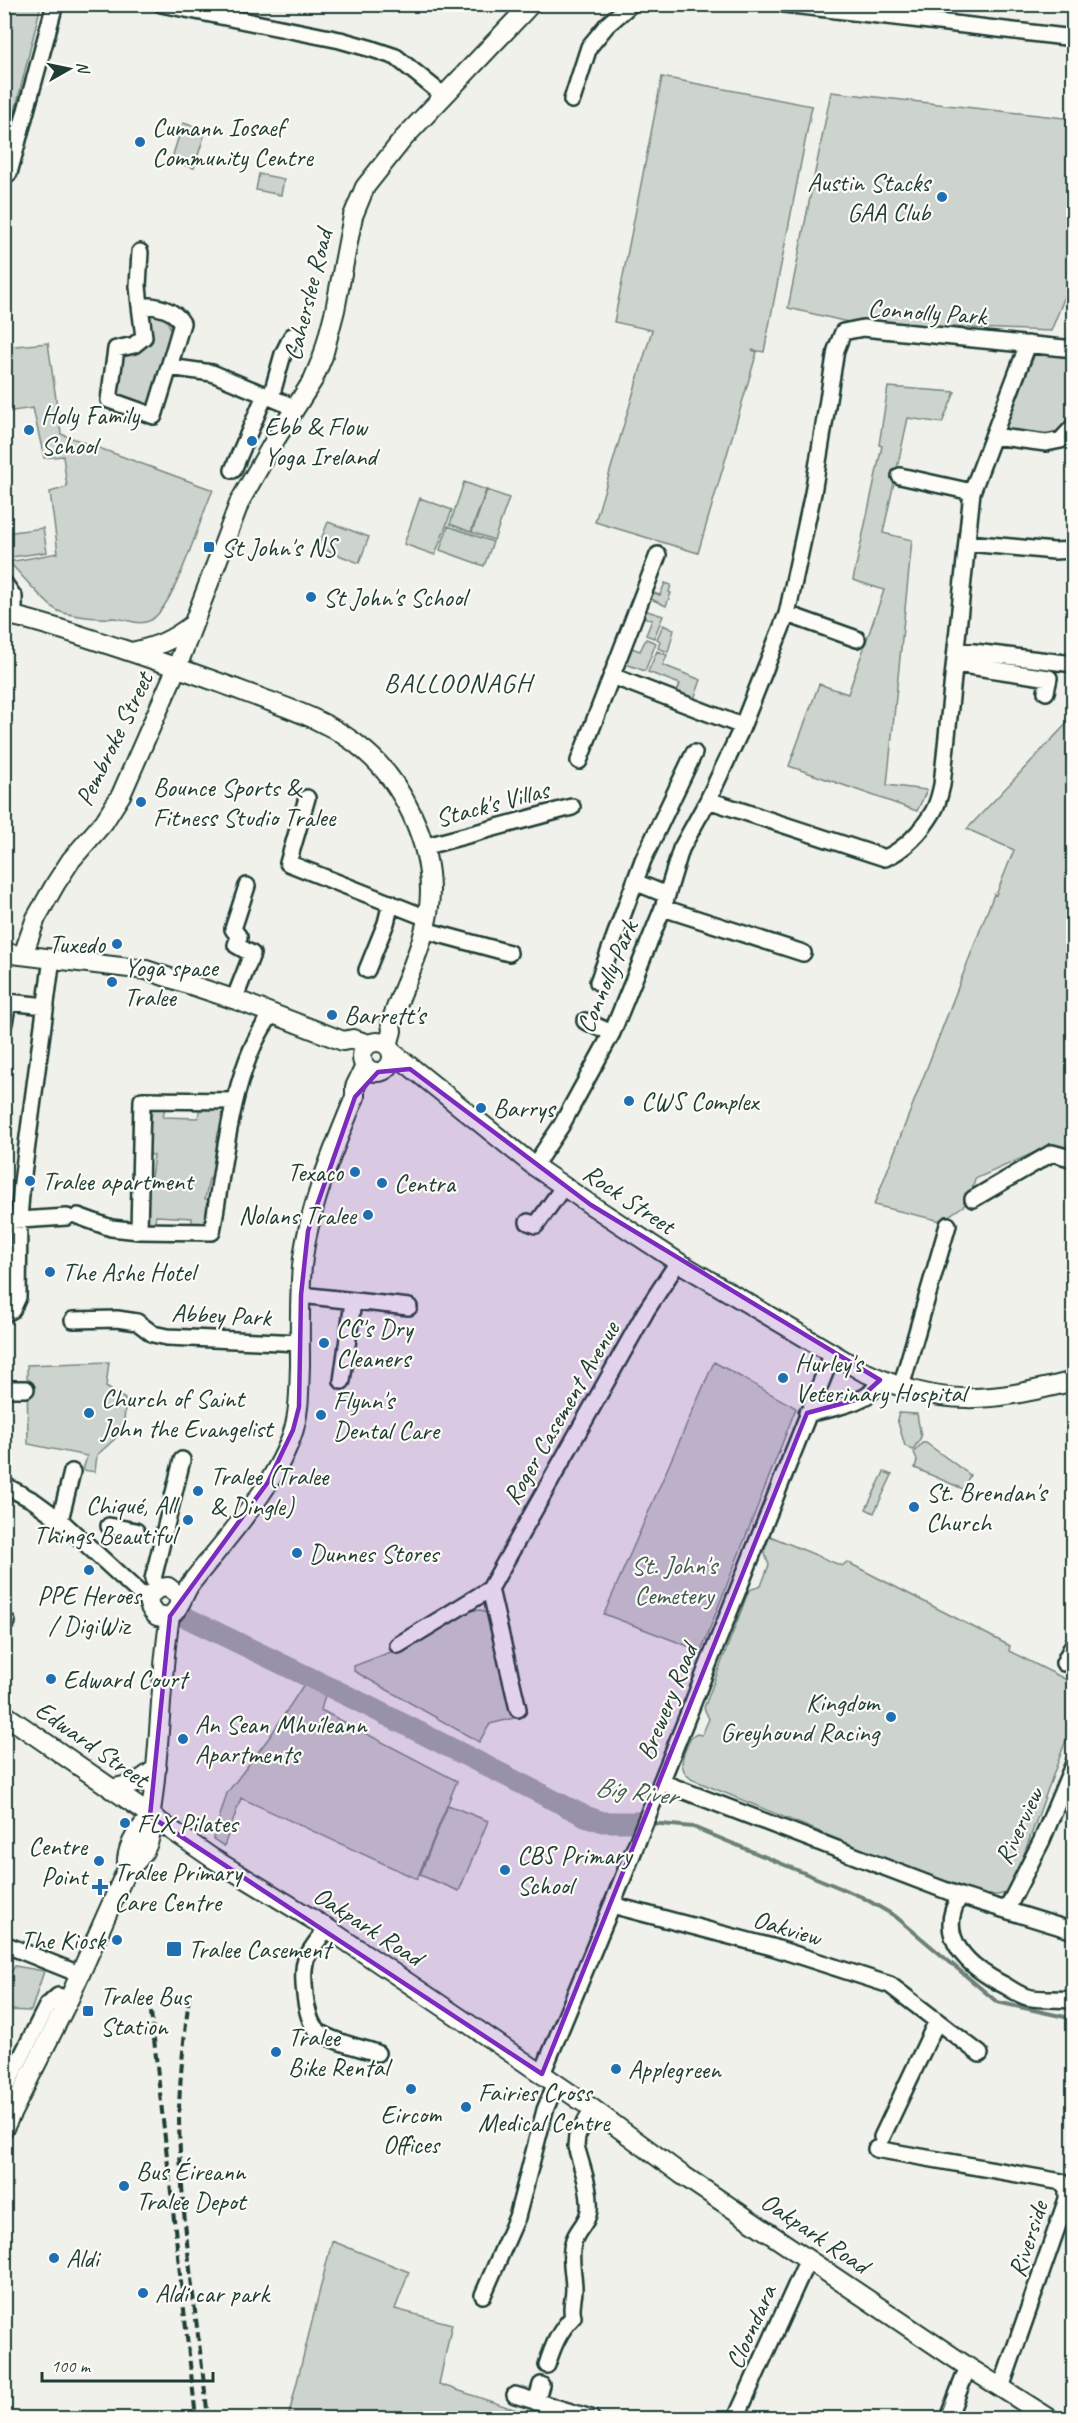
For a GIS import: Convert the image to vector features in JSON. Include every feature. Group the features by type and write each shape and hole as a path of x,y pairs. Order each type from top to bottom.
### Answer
{"main road":[{"name":"Caherslee Road","path":"177,667 240,501 313,381 323,356 335,310 353,216 365,187 381,165 443,95 531,4"},
{"path":"4,2128 69,1999 127,1869 126,1856 132,1841 150,1817 157,1768 162,1600 199,1572 225,1541 268,1482 287,1446 299,1407 301,1295 308,1231 321,1188 355,1097 364,1091 391,1022 426,924 430,892 423,847 400,795 382,769 365,751 340,733 308,715 177,667 9,615"},
{"path":"132,652 160,645 173,639 192,625"},
{"name":"Pembroke Street","path":"14,954 71,860 104,822 121,795 177,667"},
{"path":"14,954 146,970 343,1041 353,1039 377,1056"},
{"name":"Rock Street","path":"377,1056 405,1060 410,1069 440,1088 534,1166 678,1262 832,1355 880,1380 938,1397 975,1399 1020,1394 1074,1381"},
{"name":"Edward Street","path":"4,1714 150,1817"},
{"path":"111,1789 136,1783 157,1768"},
{"name":"Oakpark Road","path":"150,1817 327,1928 593,2109 681,2174 968,2367 1049,2418"}],"street":[{"path":"4,178 9,173 55,4"},
{"path":"161,4 340,40 372,49 396,57 443,95"},
{"path":"572,100 589,47 607,25 631,4"},
{"path":"784,4 913,11 1074,38"},
{"path":"140,252 138,286 140,306 144,337 134,345 116,349 109,400 154,416 182,323 177,316 164,309 140,306"},
{"name":"Connolly Park","path":"534,1166 561,1126 612,1033 665,901 681,849 708,800 742,726 787,614 813,493 836,350 843,332 863,328 1028,344"},
{"path":"232,470 268,396 292,336"},
{"path":"708,800 885,858 896,853 921,830 935,810 942,785 972,492 1028,344 1074,349"},
{"path":"169,367 212,373 296,408"},
{"path":"993,436 1046,443 1061,440 1074,426"},
{"path":"900,476 972,492"},
{"path":"968,543 1054,551 1074,550"},
{"path":"579,760 658,555"},
{"path":"4,583 14,597 9,615"},
{"path":"787,614 857,639"},
{"path":"956,657 1074,664"},
{"path":"956,657 1049,678 1047,692"},
{"path":"612,676 742,726"},
{"path":"598,982 643,860 694,753"},
{"path":"306,798 288,863 391,903 426,924 509,952"},
{"name":"Stack's Villas","path":"423,847 572,807"},
{"path":"635,882 665,901 803,953"},
{"path":"234,1000 252,954 236,945 238,938 233,929 247,886"},
{"path":"367,970 386,923 391,903"},
{"path":"4,1314 12,1310 18,1297 12,1220 31,1109 52,958"},
{"path":"4,1023 8,1002 46,1006"},
{"path":"12,1220 72,1216 111,1228 139,1231 213,1232 235,1101 255,1041 261,1027 272,1014"},
{"path":"585,1021 612,1033"},
{"path":"139,1231 142,1100 235,1101"},
{"path":"973,1199 1052,1154 1074,1159"},
{"path":"528,1222 536,1225 564,1186"},
{"path":"901,1387 948,1226"},
{"name":"Roger Casement Avenue","path":"398,1645 490,1589 646,1311 678,1262"},
{"path":"301,1295 409,1307"},
{"path":"342,1381 353,1302"},
{"name":"Abbey Park","path":"73,1320 117,1319 137,1322 153,1334 167,1337 300,1342"},
{"name":"Brewery Road","path":"549,2079 612,1905 832,1355"},
{"path":"807,1413 816,1413 869,1395 880,1380"},
{"path":"4,1389 26,1389"},
{"path":"162,1600 153,1579 182,1460"},
{"path":"60,1520 72,1472"},
{"path":"4,1485 34,1501 60,1520 118,1575 162,1600"},
{"path":"109,1526 136,1531"},
{"path":"490,1589 518,1709"},
{"path":"1064,1663 1074,1643"},
{"name":"Riverview","path":"1007,1909 1042,1840 1074,1763"},
{"path":"661,1782 960,1896 1074,1931"},
{"path":"960,1896 955,1904 950,1923 953,1938 964,1956 985,1976 1028,1997 1074,2001"},
{"name":"Oakview","path":"612,1905 772,1947 890,1985 980,2054"},
{"path":"327,1928 307,1957 304,1966 306,2003 312,2023 323,2035 377,2053"},
{"path":"4,1944 79,1974"},
{"path":"4,2091 47,2006 58,1996 69,1999"},
{"name":"Riverside","path":"937,2021 879,2143 1062,2182 1067,2189 1067,2199 1001,2388"},
{"path":"483,2295 517,2217 545,2110 549,2079"},
{"path":"548,2365 554,2343 564,2326 573,2317 570,2307 574,2293 571,2255 573,2242 587,2219 590,2208 576,2146 577,2136 593,2109"},
{"name":"Cloondara","path":"739,2417 808,2259"},
{"path":"948,2418 968,2367"},
{"path":"536,2402 541,2385"},
{"path":"515,2395 591,2418"}],"highlighted area":[{"path":"410,1069 418,1073 591,1205 880,1380 859,1399 807,1413 542,2074 150,1816 170,1616 268,1482 293,1430 299,1407 301,1295 308,1231 355,1097 378,1072"}],"green space":[{"path":"4,5 41,5 5,152"},
{"path":"927,5 955,5 954,16 935,13 928,9"},
{"path":"662,77 812,106 764,352 752,350 757,352 698,553 595,522 652,330 614,322"},
{"name":"Austin Stacks GAA Club","path":"831,92 1073,119 1073,276 1051,331 852,323 788,308"},
{"path":"183,123 206,130 194,168 171,161"},
{"path":"259,174 284,179 281,195 256,190"},
{"path":"151,315 165,317 172,331 151,405 148,408 115,395 116,358"},
{"path":"48,343 61,434 213,490 177,582 158,614 149,621 140,623 117,618 85,617 58,611 40,596 9,562 58,553 50,492 67,487 63,456 44,458 33,408 6,412 5,347"},
{"path":"1042,351 1073,352 1073,419 1055,435 1046,438 1006,432 1005,427 1035,354"},
{"path":"888,387 955,392 942,423 908,418 883,533 912,540 887,785 927,790 917,811 789,766 819,684 848,694 884,590 853,580 882,446 879,445"},
{"path":"464,482 486,490 471,532 450,524"},
{"path":"487,490 509,498 494,540 472,532"},
{"path":"420,498 452,510 435,555 404,544"},
{"path":"328,522 369,537 359,563 318,547"},
{"path":"448,526 493,542 484,566 440,550"},
{"path":"43,528 47,552 5,558 5,533"},
{"path":"665,583 671,585 669,592 671,593 666,606 649,598 650,592 660,595"},
{"path":"644,610 663,616 654,638 646,635 652,620 641,616"},
{"path":"663,625 674,630 668,652 658,648 660,641 657,639"},
{"path":"646,639 656,643 645,671 623,663 629,647 640,651"},
{"path":"657,651 667,655 663,665 701,680 694,699 677,692 680,684 648,672"},
{"path":"1073,717 1073,1154 1047,1147 975,1179 969,1202 941,1221 874,1205 994,894 996,895 1014,850 967,829"},
{"path":"152,1107 165,1108 163,1117 198,1118 200,1107 230,1107 226,1134 218,1133 215,1161 222,1162 219,1180 209,1179 205,1199 215,1201 208,1225 192,1224 192,1218 156,1216 154,1226 144,1225 146,1177 151,1177 154,1155 148,1154"},
{"path":"109,1362 106,1387 125,1399 124,1420 121,1432 97,1455 95,1472 83,1470 87,1456 28,1444 27,1365"},
{"name":"St. John's Cemetery","path":"714,1362 796,1408 701,1651 604,1614"},
{"path":"899,1413 917,1414 921,1437 913,1450 905,1446 897,1419"},
{"path":"922,1443 926,1443 970,1475 963,1489 915,1468 917,1460 914,1452"},
{"path":"884,1472 892,1475 874,1513 866,1509"},
{"name":"Kingdom Greyhound Racing","path":"770,1536 842,1566 847,1562 1010,1646 1009,1651 1073,1683 1073,1721 1010,1892 985,1895 908,1868 691,1779 686,1774 682,1759 691,1737 697,1734 702,1735 709,1719 704,1708 749,1590 761,1586 769,1565 765,1551"},
{"path":"481,1610 491,1616 495,1627 514,1718 490,1724 479,1742 354,1671 354,1666 401,1648 461,1611"},
{"path":"304,1684 325,1695 321,1710 457,1781 417,1879 241,1798 224,1846 213,1839 227,1793 271,1735"},
{"path":"448,1805 488,1821 459,1891 420,1875"},
{"path":"15,1966 44,1971 31,2011 5,2010 5,1972 11,1972"},
{"path":"332,2241 409,2272 395,2309 452,2324 439,2384 540,2418 288,2418"}],"waterway":[{"name":"Big River","path":"185,1617 354,1699 585,1816 603,1822 644,1822"},
{"name":"Big River","path":"650,1823 693,1827 862,1897 895,1916 997,2002 1074,2019"}],"railway":[{"path":"189,1996 179,2110 180,2148 189,2264 208,2418"},
{"path":"151,2012 196,2418"}],"place":[{"name":"Cumann Iosaef Community Centre","path":"140,142"},
{"name":"Austin Stacks GAA Club","path":"942,197"},
{"name":"Holy Family School","path":"29,430"},
{"name":"Ebb & Flow Yoga Ireland","path":"252,441"},
{"name":"St John's NS","path":"209,547"},
{"name":"St John's School","path":"311,597"},
{"name":"Bounce Sports & Fitness Studio Tralee","path":"141,802"},
{"name":"Tuxedo","path":"117,944"},
{"name":"Yoga space Tralee","path":"112,982"},
{"name":"Barrett's","path":"332,1015"},
{"name":"CWS Complex","path":"629,1101"},
{"name":"Barrys","path":"481,1108"},
{"name":"Texaco","path":"355,1172"},
{"name":"Tralee apartment","path":"30,1181"},
{"name":"Centra","path":"382,1183"},
{"name":"Nolans Tralee","path":"368,1215"},
{"name":"The Ashe Hotel","path":"50,1272"},
{"name":"CC's Dry Cleaners","path":"324,1343"},
{"name":"Hurley's Veterinary Hospital","path":"783,1378"},
{"name":"Church of Saint John the Evangelist","path":"89,1413"},
{"name":"Flynn's Dental Care","path":"321,1415"},
{"name":"Tralee (Tralee & Dingle)","path":"198,1491"},
{"name":"St. Brendan's Church","path":"914,1507"},
{"name":"Chiqué, All Things Beautiful","path":"188,1520"},
{"name":"Dunnes Stores","path":"297,1553"},
{"name":"PPE Heroes / DigiWiz","path":"89,1570"},
{"name":"Edward Court","path":"51,1679"},
{"name":"Kingdom Greyhound Racing","path":"891,1717"},
{"name":"An Sean Mhuíleann Apartments","path":"183,1739"},
{"name":"FLX Pilates","path":"125,1823"},
{"name":"Centre Point","path":"99,1861"},
{"name":"CBS Primary School","path":"505,1870"},
{"name":"Tralee Primary Care Centre","path":"100,1887"},
{"name":"The Kiosk","path":"117,1940"},
{"name":"Tralee Casement","path":"174,1949"},
{"name":"Tralee Bus Station","path":"88,2011"},
{"name":"Tralee Bike Rental","path":"276,2052"},
{"name":"Applegreen","path":"616,2069"},
{"name":"Eircom Offices","path":"411,2089"},
{"name":"Fairies Cross Medical Centre","path":"466,2107"},
{"name":"Bus Éireann Tralee Depot","path":"124,2186"},
{"name":"Aldi","path":"54,2258"},
{"name":"Aldi car park","path":"143,2293"}],"district":[{"name":"BALLOONAGH","path":"458,683"}]}
